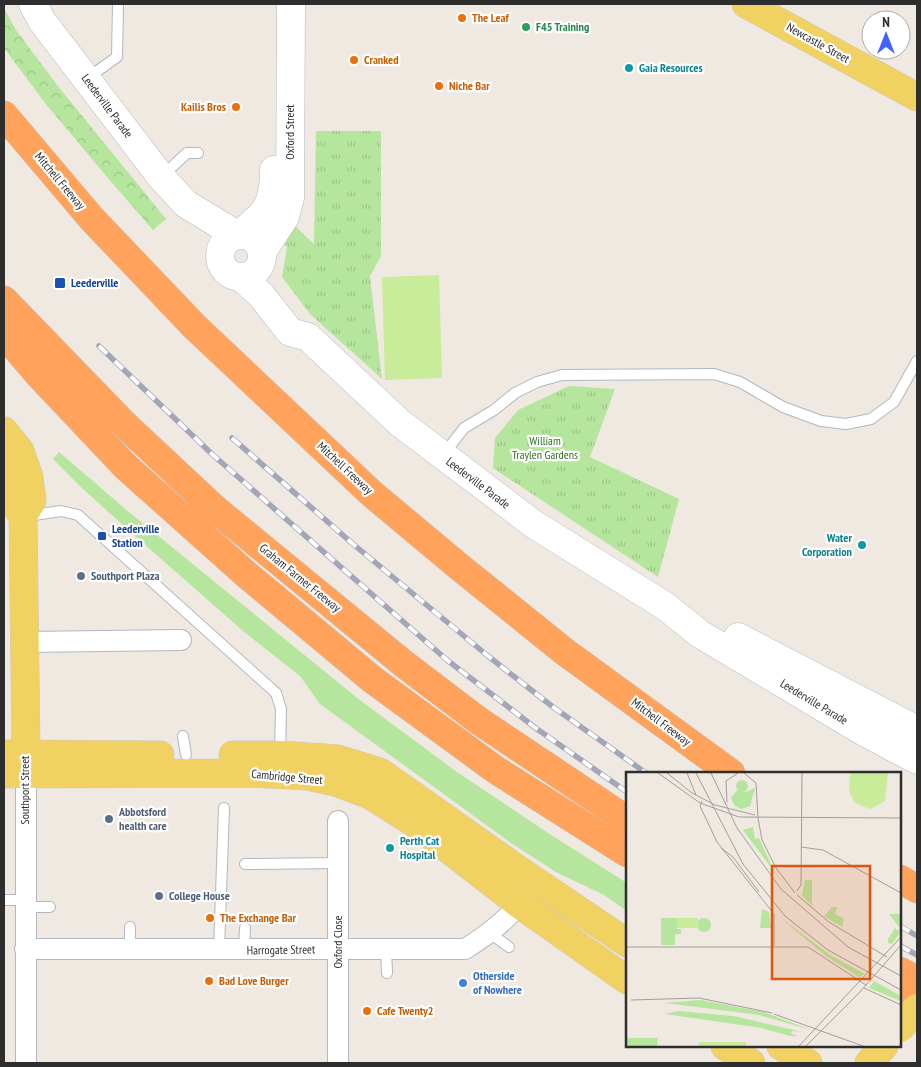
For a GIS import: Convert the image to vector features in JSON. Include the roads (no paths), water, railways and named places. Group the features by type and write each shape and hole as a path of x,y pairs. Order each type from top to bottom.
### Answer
{"highway":[{"name":"Mitchell Freeway","path":"4,115 92,219 195,327 371,493 565,652 730,772"},
{"name":"Graham Farmer Freeway","path":"4,300 124,424 215,509 404,664 479,721 626,819"},
{"path":"4,334 39,375 126,467"},
{"path":"4,364 126,467 247,575 373,680 496,770 626,853"},
{"path":"901,880 917,889"},
{"path":"901,972 917,980"},
{"path":"901,996 917,1004"},
{"path":"901,1013 917,1023"}],"main road":[{"name":"Leederville Parade","path":"34,4 42,21 161,177 186,204 206,237 232,241"},
{"name":"Oxford Street","path":"232,241 262,216 272,198 274,175 274,4"},
{"name":"Oxford Street","path":"255,263 285,217 290,198 291,4"},
{"name":"Newcastle Street","path":"746,4 917,97"},
{"path":"245,235 256,241 255,263 230,273 222,264 232,241 245,235"},
{"name":"Leederville Parade","path":"255,263 264,299 290,332 308,337 400,423 443,456 535,525 665,606 700,634 866,733 917,760"},
{"name":"Southport Street","path":"4,431 20,451 29,476 32,501 23,516 25,642 15,764"},
{"name":"Southport Street","path":"4,466 12,502 23,516"},
{"name":"Leederville Parade","path":"665,606 708,622 917,730"},
{"name":"Cambridge Street","path":"15,764 184,745 280,764 308,776 335,782 370,795 423,829 520,904 626,979"},
{"name":"Cambridge Street","path":"15,764 250,773 280,764 338,759 380,772 516,868 626,942"},
{"path":"901,1027 917,1008"},
{"path":"727,1047 751,1063"},
{"path":"783,1047 808,1063"},
{"path":"869,1063 883,1047"}],"street":[{"path":"25,642 173,642"},
{"name":"Southport Street","path":"15,764 25,904 26,1063"},
{"name":"Oxford Close","path":"338,821 338,1063"},
{"name":"Harrogate Street","path":"25,949 465,949 490,933 511,915 520,904"}],"lane":[{"path":"86,79 117,57 118,4"},
{"path":"161,177 187,153 198,153"},
{"path":"443,456 464,428 494,410 515,393 537,382 562,375 714,374 740,382 784,407 821,421 846,424 871,419 894,402 917,361"},
{"path":"23,516 61,511 78,515 276,693 281,709 280,764"},
{"path":"219,950 224,808"},
{"path":"245,864 338,863"},
{"path":"4,900 50,907"},
{"path":"130,927 130,950"},
{"path":"244,950 245,928"},
{"path":"490,933 509,947"},
{"path":"386,949 387,973"}],"railway":[{"path":"99,346 213,455 447,660 537,729 626,791"},
{"path":"232,438 353,544 488,656 553,707 645,772"},
{"path":"901,927 917,936"},
{"path":"901,947 917,955"}],"place":[{"name":"The Leaf","path":"462,18"},
{"name":"F45 Training","path":"526,27"},
{"name":"Cranked","path":"354,60"},
{"name":"Gaia Resources","path":"629,68"},
{"name":"Niche Bar","path":"439,86"},
{"name":"Kailis Bros","path":"236,107"},
{"name":"Leederville","path":"60,283"},
{"name":"Leederville Station","path":"102,536"},
{"name":"Water Corporation","path":"862,545"},
{"name":"Southport Plaza","path":"81,576"},
{"name":"Abbotsford health care","path":"109,819"},
{"name":"Perth Cat Hospital","path":"390,848"},
{"name":"College House","path":"159,896"},
{"name":"The Exchange Bar","path":"210,918"},
{"name":"Bad Love Burger","path":"209,981"},
{"name":"Otherside of Nowhere","path":"463,983"},
{"name":"Cafe Twenty2","path":"367,1011"}],"park label":[{"name":"William Traylen Gardens","path":"545,448"}]}
